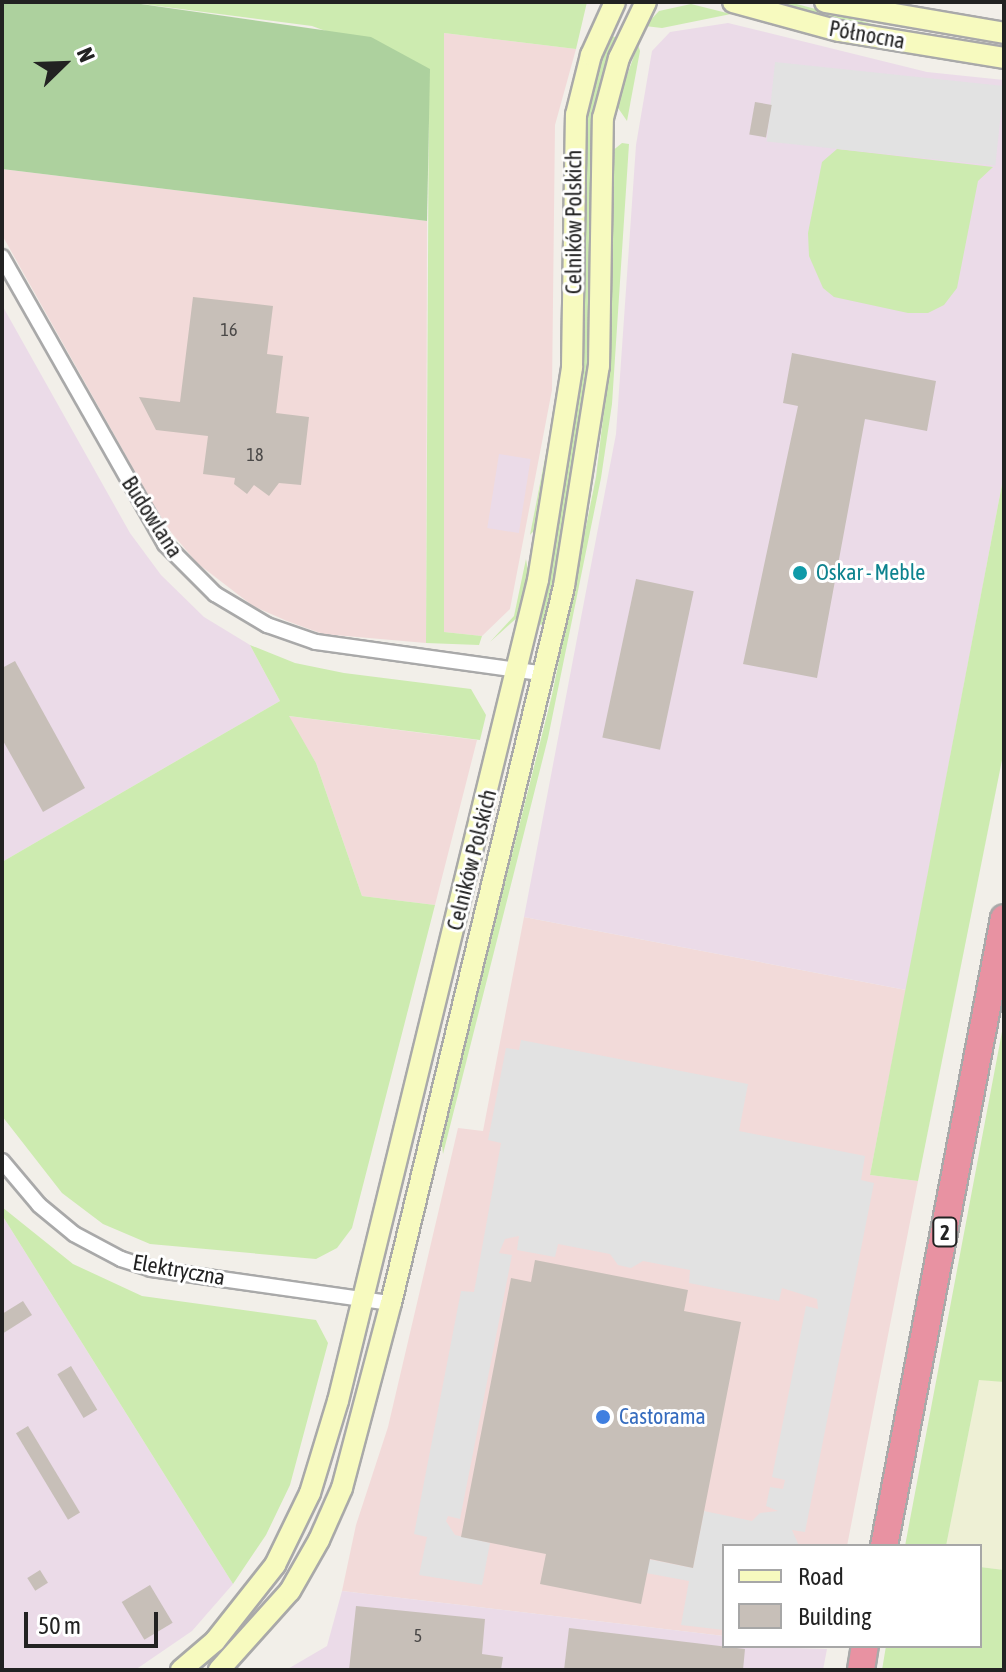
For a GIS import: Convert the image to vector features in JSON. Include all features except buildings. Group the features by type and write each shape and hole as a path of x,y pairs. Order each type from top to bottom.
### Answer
{"highway":[{"name":"2","path":"884,1544 1004,918"},
{"path":"861,1670 865,1648"}],"street":[{"name":"Celników Polskich","path":"181,1670 215,1641 275,1565 295,1531 338,1401 520,669 569,400 576,115 591,55 615,2"},
{"name":"Celników Polskich","path":"225,1664 290,1591 319,1540 342,1488 391,1303 546,674 596,404 603,118 619,58 646,2"},
{"name":"Północna","path":"733,2 839,31 1004,58"},
{"name":"Północna","path":"825,2 1004,33"},
{"name":"Budowlana","path":"2,257 165,544 215,594 267,625 316,642 546,674"},
{"name":"Elektryczna","path":"2,1161 39,1205 74,1234 121,1259 151,1269 391,1303"},
{"path":"215,1641 225,1664"}],"shaded area":[{"path":"728,23 927,72 1004,80 1004,474 906,990 524,917 616,434 636,145 652,51 670,32"},
{"path":"444,33 576,49 555,125 552,390 510,609 482,636 444,632"},
{"path":"775,62 1004,86 995,166 767,142"},
{"path":"2,169 427,221 426,643 323,634 253,606 197,563 165,525 2,235"},
{"path":"2,305 130,533 161,575 204,617 250,645 280,701 2,862"},
{"path":"499,454 531,459 519,533 487,528"},
{"path":"288,716 477,740 435,905 362,896 316,763"},
{"path":"524,917 906,990 870,1175 918,1181 847,1544 722,1544 722,1636 342,1591 356,1525 388,1427 458,1128 483,1131"},
{"path":"521,1040 748,1084 739,1131 865,1156 861,1180 874,1183 805,1532 792,1530 798,1544 722,1544 722,1630 681,1625 689,1581 619,1568 622,1554 693,1568 704,1511 752,1521 760,1513 778,1511 766,1506 770,1487 783,1489 785,1480 772,1477 806,1306 818,1309 817,1299 782,1288 779,1301 689,1283 690,1270 643,1261 631,1268 618,1265 610,1254 558,1244 555,1257 517,1250 519,1236 505,1239 499,1253 512,1255 460,1519 448,1516 446,1521 455,1535 490,1543 482,1585 419,1575 427,1537 414,1534 461,1291 474,1292 501,1143 488,1140 506,1048 519,1050"},
{"path":"2,1215 233,1584 192,1631 135,1670 2,1670"},
{"path":"342,1591 722,1636 722,1648 827,1649 823,1670 286,1670 327,1646"}],"green space":[{"path":"2,2 127,2 371,37 430,69 427,221 2,169"},
{"path":"127,2 587,2 576,49 444,33 444,632 482,636 479,645 426,643 429,69 312,26"},
{"path":"765,2 789,2 903,32 813,16"},
{"path":"691,4 731,14 662,28 645,26 659,11"},
{"path":"610,35 617,38 593,128 589,375 547,626 538,624 581,374 585,129 594,79"},
{"path":"638,45 640,51 627,121 616,105"},
{"path":"622,143 629,144 612,404 601,478 548,738 443,1154 441,1137 552,695 596,477 610,360 611,152"},
{"path":"837,149 993,167 978,181 957,288 944,305 928,313 908,313 834,297 823,288 809,256 808,233 822,162"},
{"path":"555,407 538,526 530,535"},
{"path":"1004,474 1004,750 918,1181 870,1175"},
{"path":"526,559 529,577 519,616 490,642 514,616"},
{"path":"250,645 295,663 344,673 471,689 486,715 480,740 289,716 316,763 362,896 435,905 352,1228 337,1248 316,1259 150,1244 103,1224 62,1193 2,1116 2,862 280,701"},
{"path":"1004,1021 1004,1382 979,1380 946,1544 905,1544"},
{"path":"2,1207 73,1264 142,1296 316,1320 328,1343 290,1485 266,1535 233,1584 2,1215"},
{"path":"979,1379 1004,1382 1004,1570 982,1567 982,1544 946,1544"},
{"path":"982,1567 1004,1570 1004,1670 882,1670 886,1648 982,1648"}],"place":[{"name":"Oskar - Meble","path":"800,573"},
{"name":"Castorama","path":"603,1417"}]}
